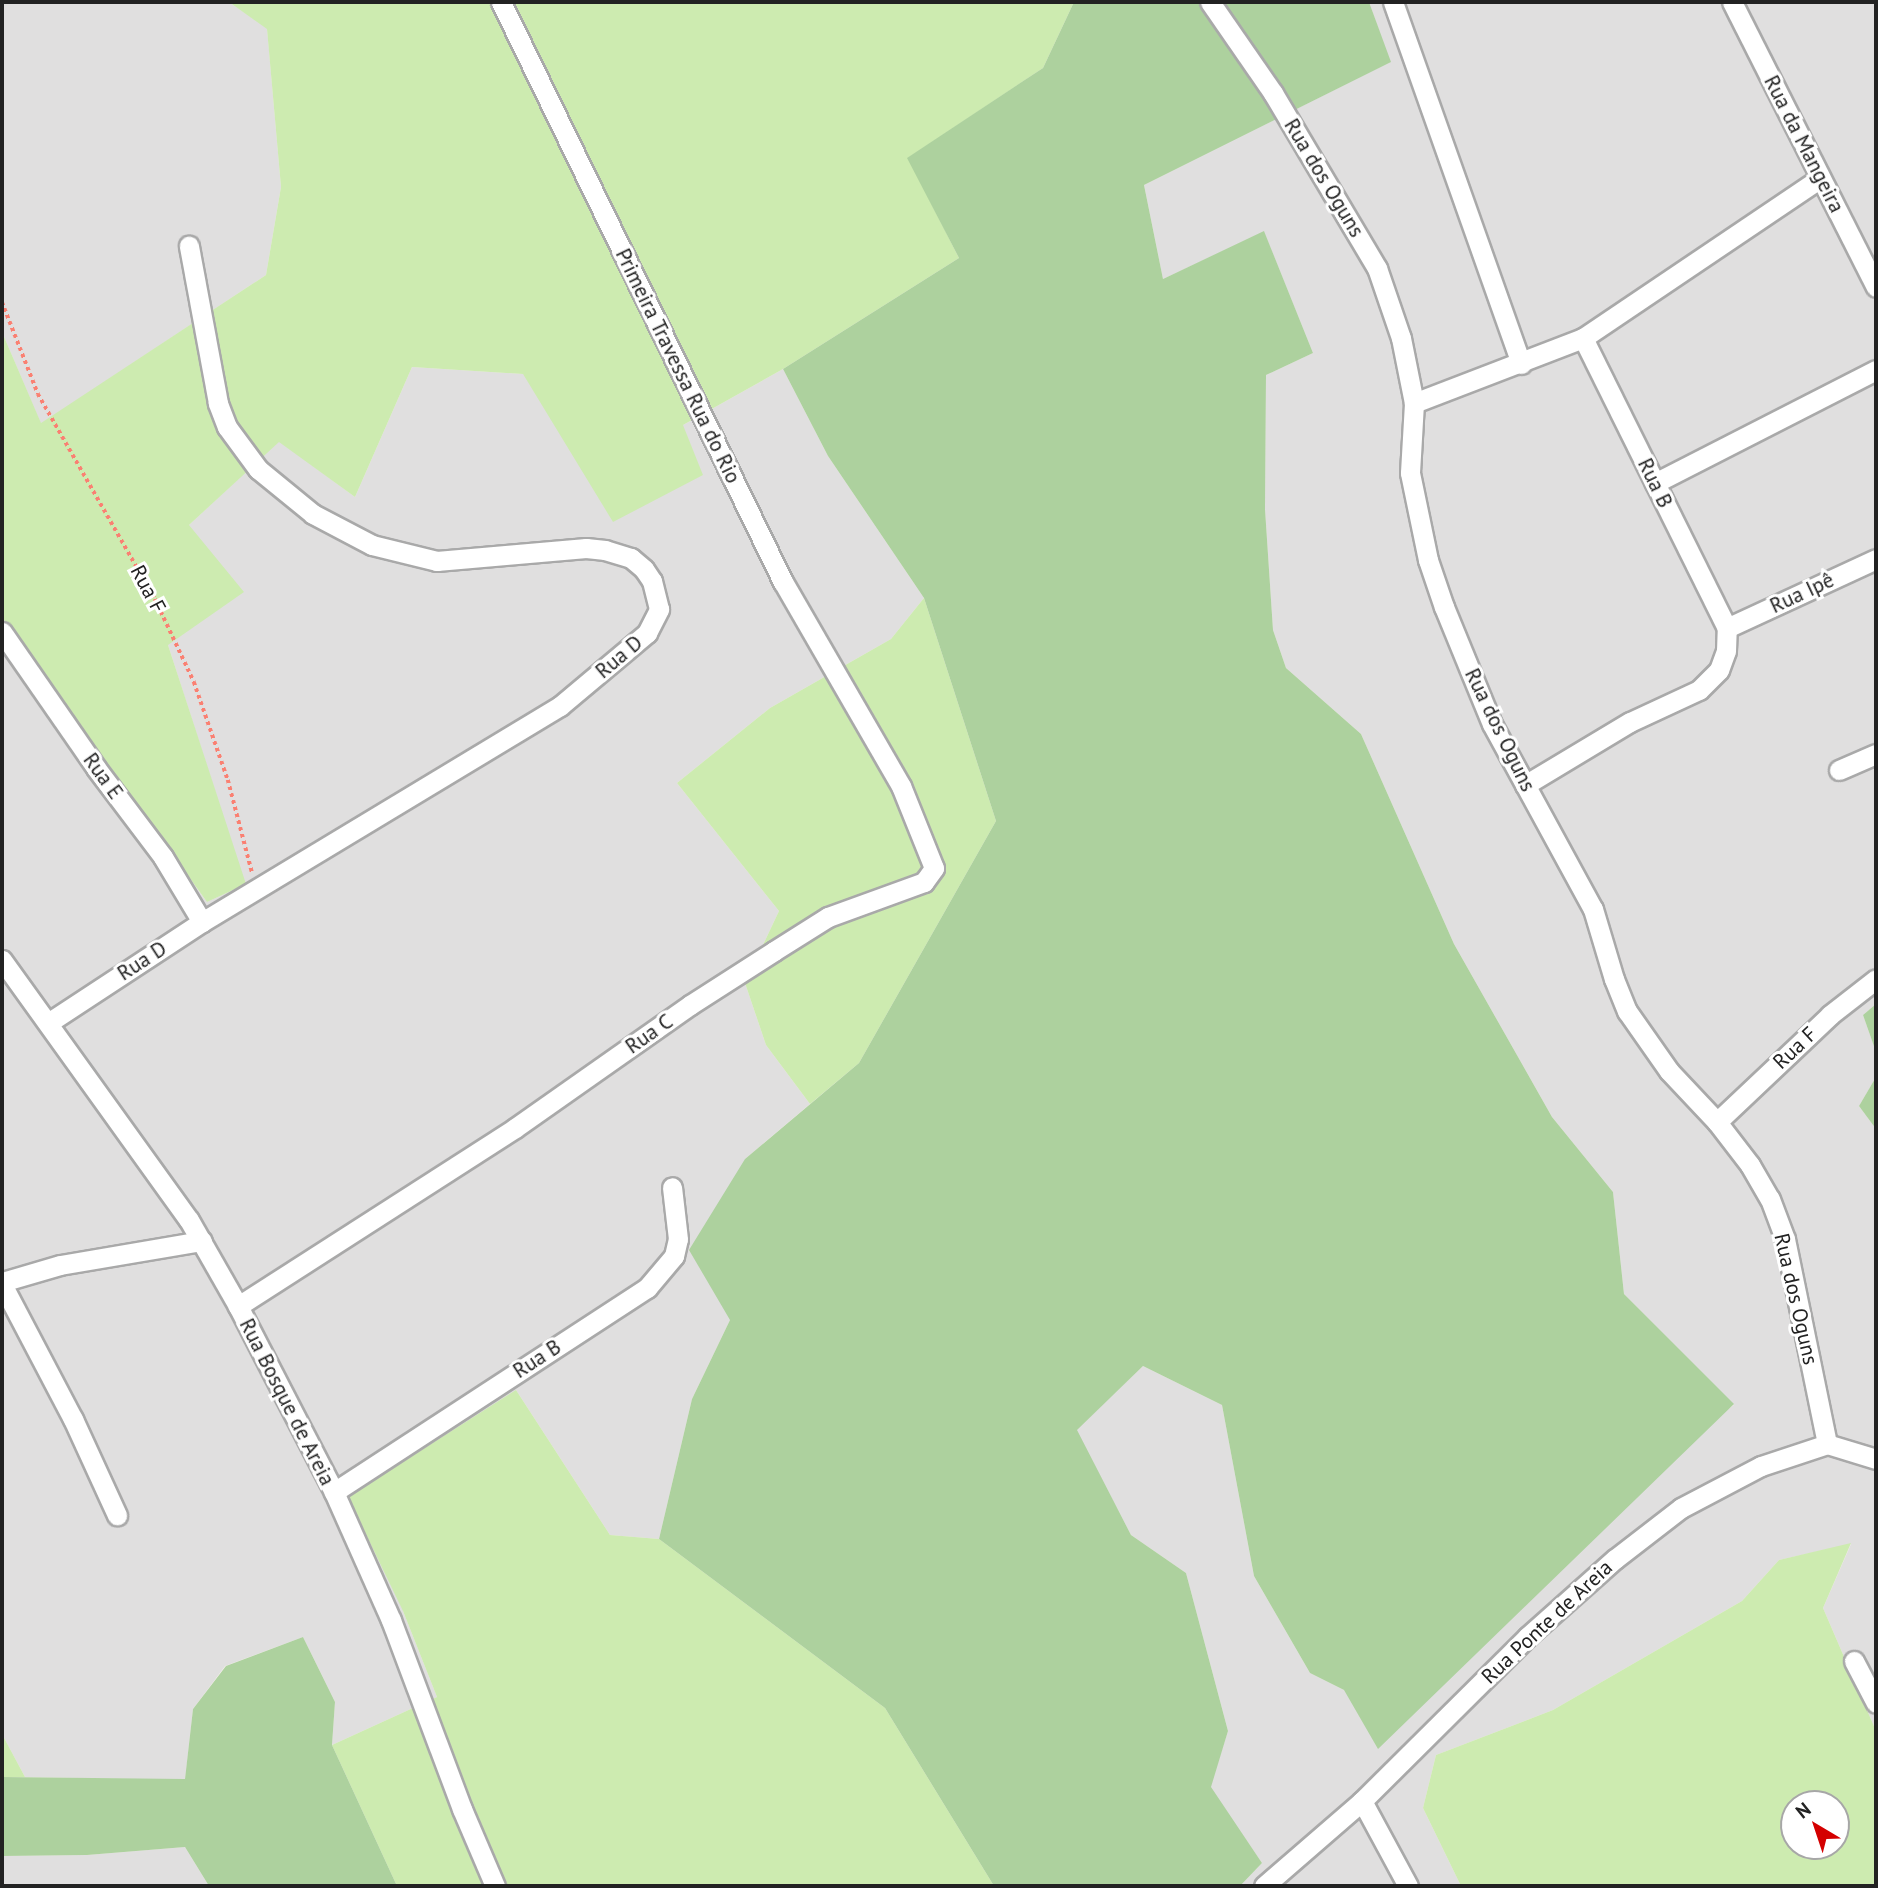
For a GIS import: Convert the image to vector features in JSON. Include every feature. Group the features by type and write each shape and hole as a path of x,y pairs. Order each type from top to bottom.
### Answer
{"street":[{"name":"Primeira Travessa Rua do Rio","path":"501,2 783,582 864,725"},
{"name":"Rua dos Oguns","path":"1210,2 1273,93 1377,268 1401,338 1414,403 1410,473 1428,560 1444,607 1492,724 1593,909 1614,979 1628,1011 1669,1071 1717,1122 1750,1166 1770,1199 1786,1239 1827,1444"},
{"path":"1393,2 1521,364"},
{"name":"Rua da Mangeira","path":"1732,2 1876,287"},
{"path":"1414,403 1583,338 1820,178"},
{"name":"Rua D","path":"48,1023 202,922 560,706 647,633 659,609 652,581 644,569 631,558 605,550 586,548 437,561 372,545 313,514 258,470 227,427 218,403 189,246"},
{"name":"Rua B","path":"1583,338 1727,628"},
{"path":"1655,483 1876,369"},
{"name":"Rua Ipê","path":"1727,628 1876,559"},
{"path":"1525,785 1630,722 1699,690 1719,670 1726,651 1727,628"},
{"name":"Rua E","path":"2,632 96,768 163,858 202,922"},
{"name":"Rua C","path":"238,1306 515,1128 690,1005 817,924 928,878 934,867 932,856 901,786 864,725"},
{"path":"1839,771 1876,754"},
{"name":"Rua Bosque de Areia","path":"2,960 202,1241 238,1306 334,1492 391,1620 462,1809 495,1886"},
{"name":"Rua F","path":"1717,1122 1830,1015 1876,979"},
{"name":"Rua B","path":"334,1492 647,1288 663,1272 676,1248 678,1224 672,1187"},
{"path":"117,1515 73,1419 2,1283 60,1265 202,1241"},
{"path":"1827,1444 1876,1459"},
{"name":"Rua Ponte de Areia","path":"1264,1886 1362,1801 1527,1637 1615,1559 1681,1508 1718,1486 1761,1466 1827,1444"},
{"path":"1854,1661 1876,1703"},
{"path":"1362,1801 1408,1886"}],"path":[{"name":"Rua F","path":"2,302 38,394 155,599 199,692 228,780 257,891"}],"shaded area":[{"path":"2,2 229,2 267,28 281,187 266,275 41,424 2,332"},
{"path":"1369,2 1876,2 1876,1004 1863,1015 1876,1052 1876,1077 1859,1106 1876,1129 1876,1731 1823,1608 1851,1544 1779,1560 1742,1601 1553,1710 1436,1755 1423,1808 1461,1886 1240,1886 1262,1863 1210,1787 1228,1731 1186,1573 1131,1535 1076,1430 1143,1366 1222,1405 1254,1576 1310,1673 1344,1690 1734,1405 1624,1294 1613,1192 1552,1117 1454,944 1361,734 1286,668 1273,630 1265,509 1266,375 1313,353 1264,232 1163,279 1144,185 1390,62"},
{"path":"412,367 523,374 683,425 783,369 828,456 924,598 891,639 770,708 677,783 779,911 745,983 766,1045 810,1104 745,1159 730,1320 692,1399 659,1539 610,1535 516,1390 403,1611 437,1697 332,1745 335,1702 303,1637 225,1666 193,1709 185,1780 25,1777 2,1734 2,617 207,902 245,884 168,645 189,525 279,441 355,497"},
{"path":"185,1847 209,1886 2,1886 2,1856 87,1855"}],"green space":[{"path":"229,2 1074,2 1043,68 908,158 959,258 783,369 683,425 703,475 613,522 523,374 412,367 355,497 279,442 189,525 244,592 168,645 246,884 207,902 2,617 2,332 41,423 266,275 281,187 267,29"},
{"path":"1074,2 1369,2 1391,62 1144,185 1163,279 1264,231 1313,353 1266,375 1265,509 1273,630 1286,668 1361,734 1454,944 1552,1117 1613,1192 1624,1294 1734,1404 1378,1749 1344,1690 1310,1673 1254,1576 1222,1405 1143,1366 1077,1430 1131,1535 1186,1573 1228,1731 1211,1787 1262,1863 1240,1886 994,1886 885,1708 659,1539 692,1399 730,1320 689,1250 745,1159 859,1063 996,821 924,598 828,456 783,369 959,258 907,158 1043,68"},
{"path":"924,598 996,821 859,1063 810,1104 766,1045 745,983 779,911 677,783 770,708 891,639"},
{"path":"1876,1004 1876,1052 1863,1015"},
{"path":"1876,1077 1876,1129 1859,1106"},
{"path":"516,1390 610,1535 659,1539 885,1708 994,1886 397,1886 332,1745 437,1697 403,1611 348,1497"},
{"path":"1851,1543 1823,1608 1876,1731 1876,1886 1461,1886 1423,1808 1436,1755 1553,1710 1742,1601 1779,1560"},
{"path":"303,1637 335,1702 332,1745 397,1886 209,1886 185,1847 87,1855 2,1856 2,1777 185,1779 193,1709 226,1666"},
{"path":"2,1734 25,1777 2,1777"}]}
